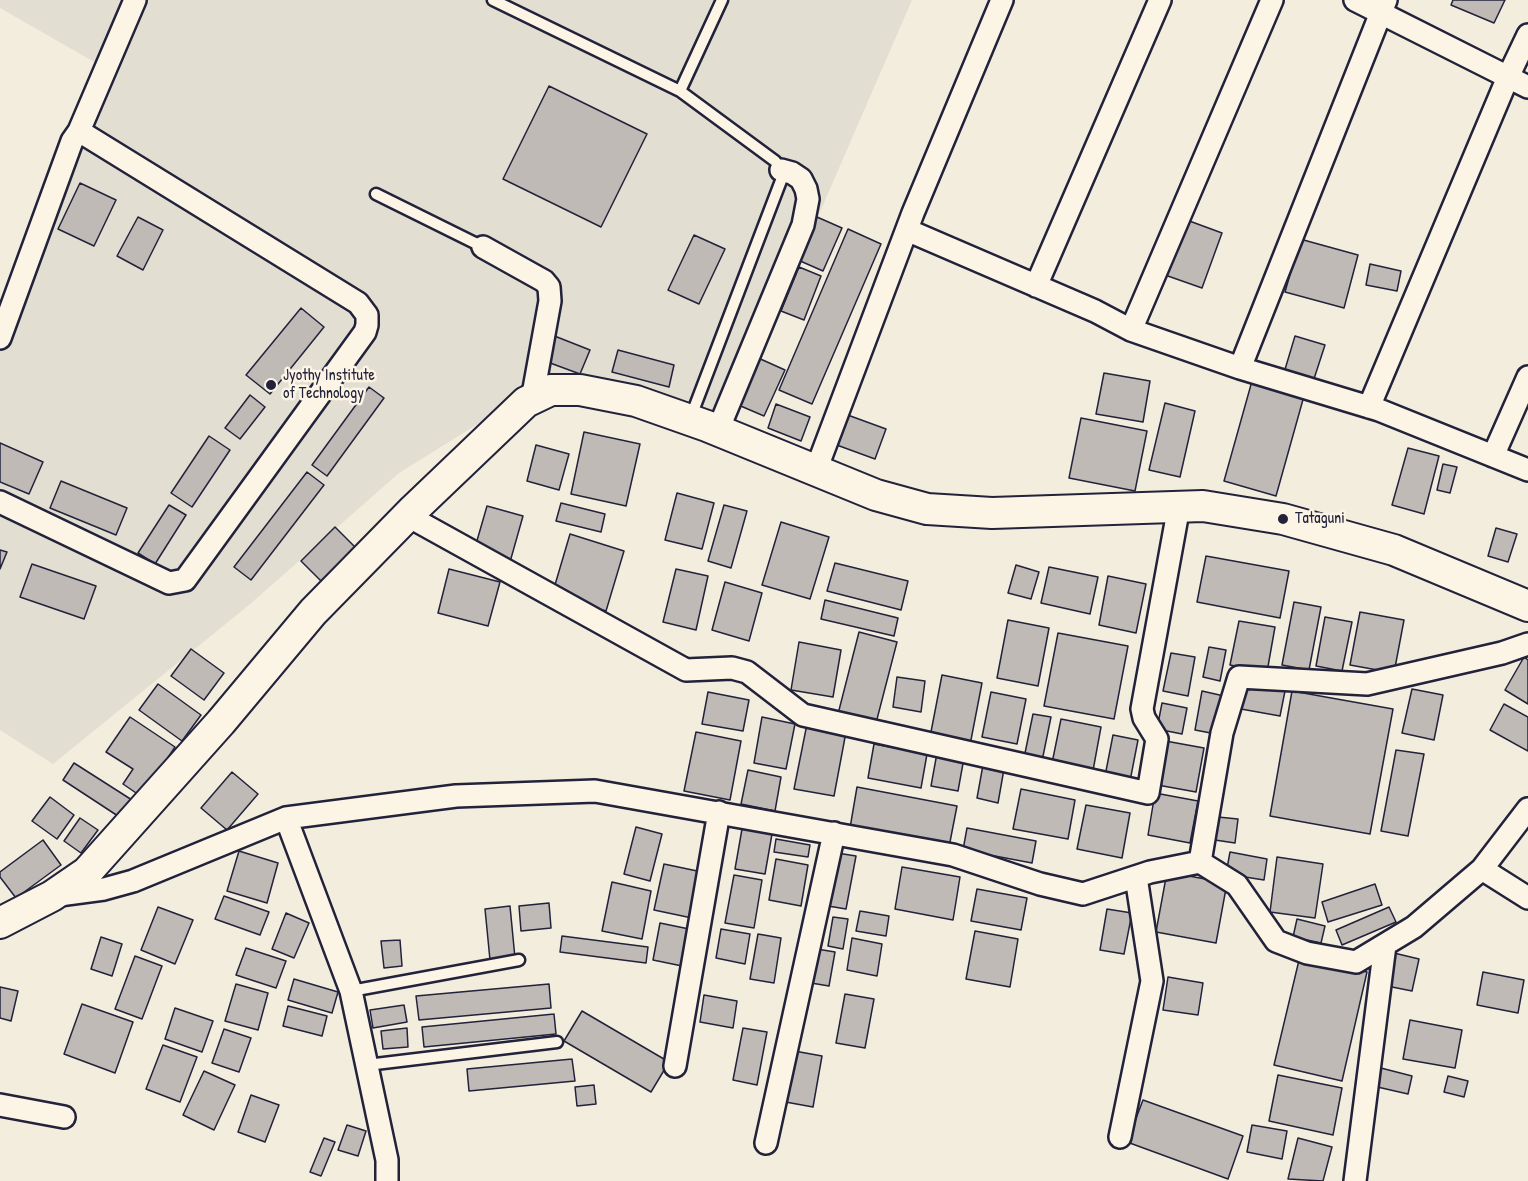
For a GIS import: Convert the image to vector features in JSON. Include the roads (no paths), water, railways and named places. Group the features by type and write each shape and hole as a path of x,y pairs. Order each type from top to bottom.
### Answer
{"main road":[{"path":"0,923 52,896 87,872 221,722 313,612 408,516 532,400 551,390 580,390 636,400 718,430 876,495 927,509 992,513 1203,506 1283,519 1394,550 1528,606"}],"street":[{"path":"0,338 72,141 79,131 135,0"},
{"path":"816,470 907,230 1002,0"},
{"path":"1036,286 1160,0"},
{"path":"1131,330 1272,0"},
{"path":"1355,0 1384,7 1528,87"},
{"path":"1240,368 1384,7"},
{"path":"1369,407 1508,77 1528,35"},
{"path":"0,502 169,583 185,580 200,564 367,325 367,315 358,303 79,131"},
{"path":"718,430 803,225 808,199 807,189 801,179 781,170"},
{"path":"907,230 1131,330 1240,368 1369,407 1528,470"},
{"path":"483,247 544,281 549,287 550,302 532,400"},
{"path":"1492,456 1528,376"},
{"path":"408,516 686,670 732,668 747,672 803,715 1148,793 1157,739 1142,709 1179,506"},
{"path":"1200,862 1222,733 1239,677 1367,684 1502,653 1528,644"},
{"path":"52,896 104,889 133,880 286,818 456,796 595,791 953,855 1040,884 1083,894 1136,877 1200,862 1237,885 1276,941 1307,953 1356,962 1414,927 1482,869 1528,809"},
{"path":"675,1066 719,812"},
{"path":"286,818 351,991 387,1160 387,1181"},
{"path":"766,1143 834,833"},
{"path":"1482,869 1528,898"},
{"path":"1120,1137 1152,981 1136,877"},
{"path":"1355,1181 1385,945"},
{"path":"0,1105 64,1117"}],"lane":[{"path":"493,0 680,91 775,161 781,170 782,178 690,419"},
{"path":"680,91 722,0"},
{"path":"376,194 483,247"},
{"path":"351,991 519,960"},
{"path":"367,1065 557,1042"}],"place":[{"name":"Jyothy Institute of Technology","path":"271,385"},
{"name":"Tataguni","path":"1283,519"}]}
